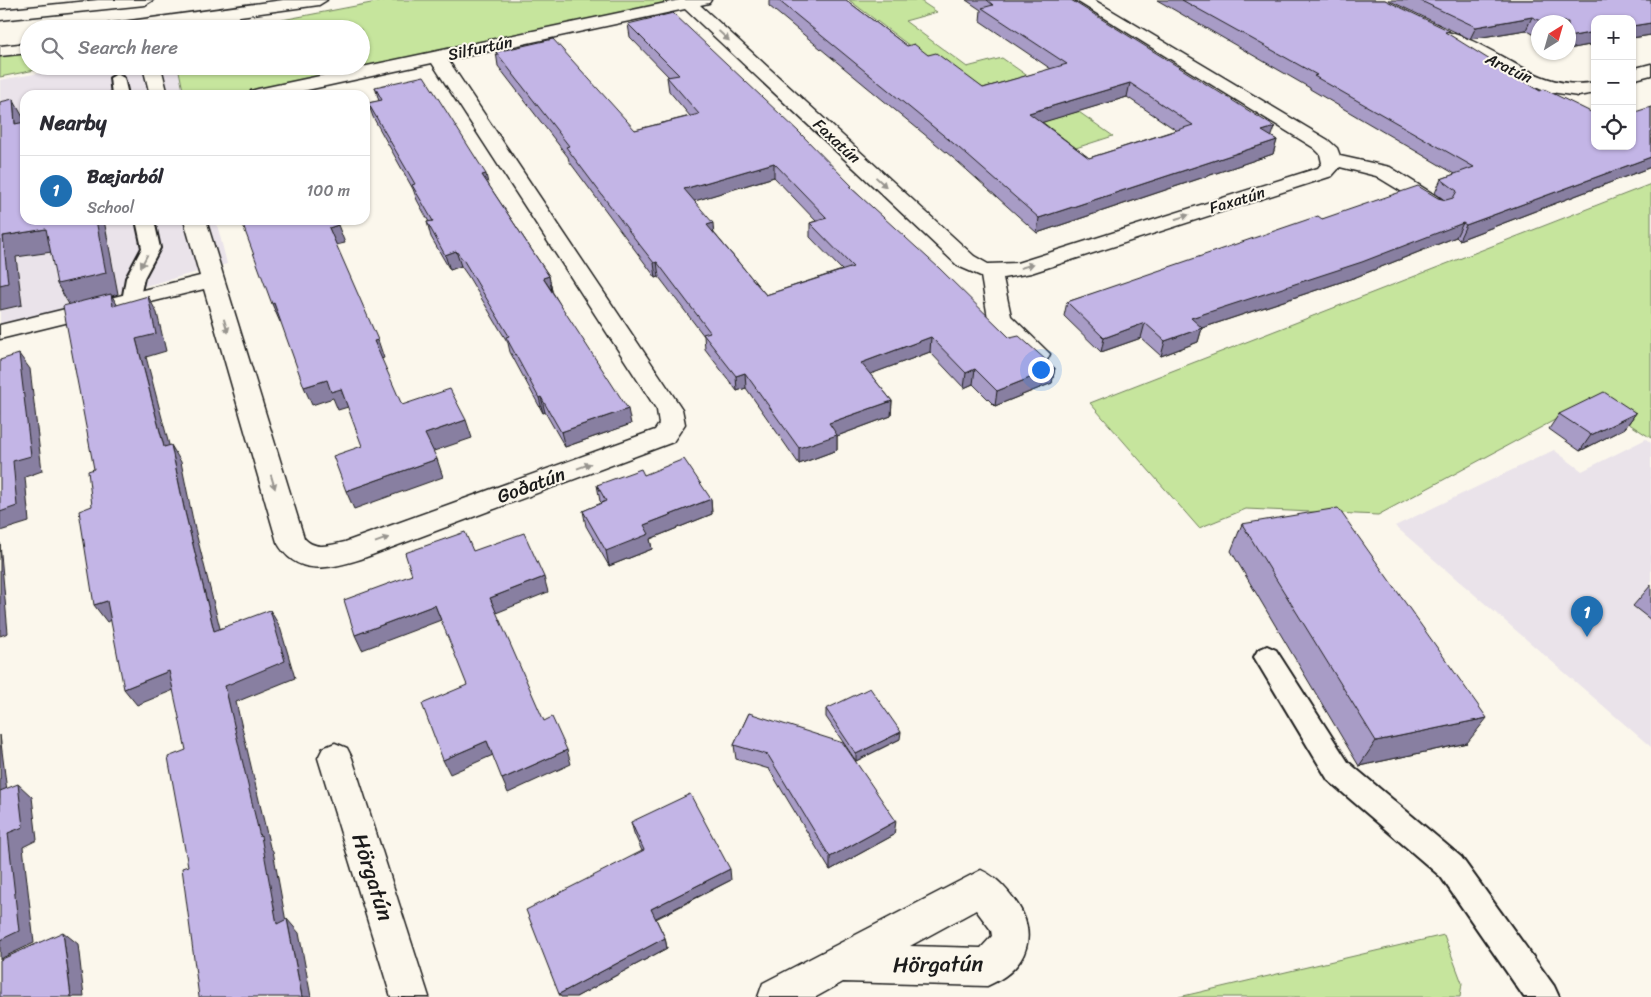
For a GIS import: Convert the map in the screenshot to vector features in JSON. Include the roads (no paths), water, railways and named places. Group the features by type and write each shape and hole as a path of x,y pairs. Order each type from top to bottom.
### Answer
{"street":[{"path":"0,16 145,0"},
{"path":"174,20 319,0"},
{"path":"1083,0 1321,144 1330,152 1333,160 1383,171 1439,206"},
{"name":"Faxatún","path":"695,2 966,261 972,266 991,272 1023,268 1317,175 1325,172 1333,160"},
{"name":"Silfurtún","path":"370,71 695,2"},
{"path":"218,20 233,12"},
{"name":"Aratún","path":"1434,31 1541,84 1568,91 1591,88"},
{"path":"0,41 20,39"},
{"path":"0,51 20,49"},
{"name":"Goðatún","path":"196,225 291,542 295,550 303,554 325,557 351,551 655,440 668,432 673,420 670,409 437,57"},
{"path":"1636,74 1651,70"},
{"path":"154,75 158,90"},
{"name":"Silfurtún","path":"282,90 352,75"},
{"path":"1568,91 1580,107"},
{"path":"991,272 1000,318 1038,354"},
{"path":"0,332 131,302 212,280"},
{"name":"Hörgatún","path":"335,758 410,997"},
{"path":"777,997 840,963"}],"lane":[{"path":"117,78 119,90"},
{"path":"131,302 135,278 151,248 146,225"},
{"path":"1267,657 1338,772 1451,867 1543,997"}],"place":[{"name":"Bæjarból","path":"1587,637"}]}
